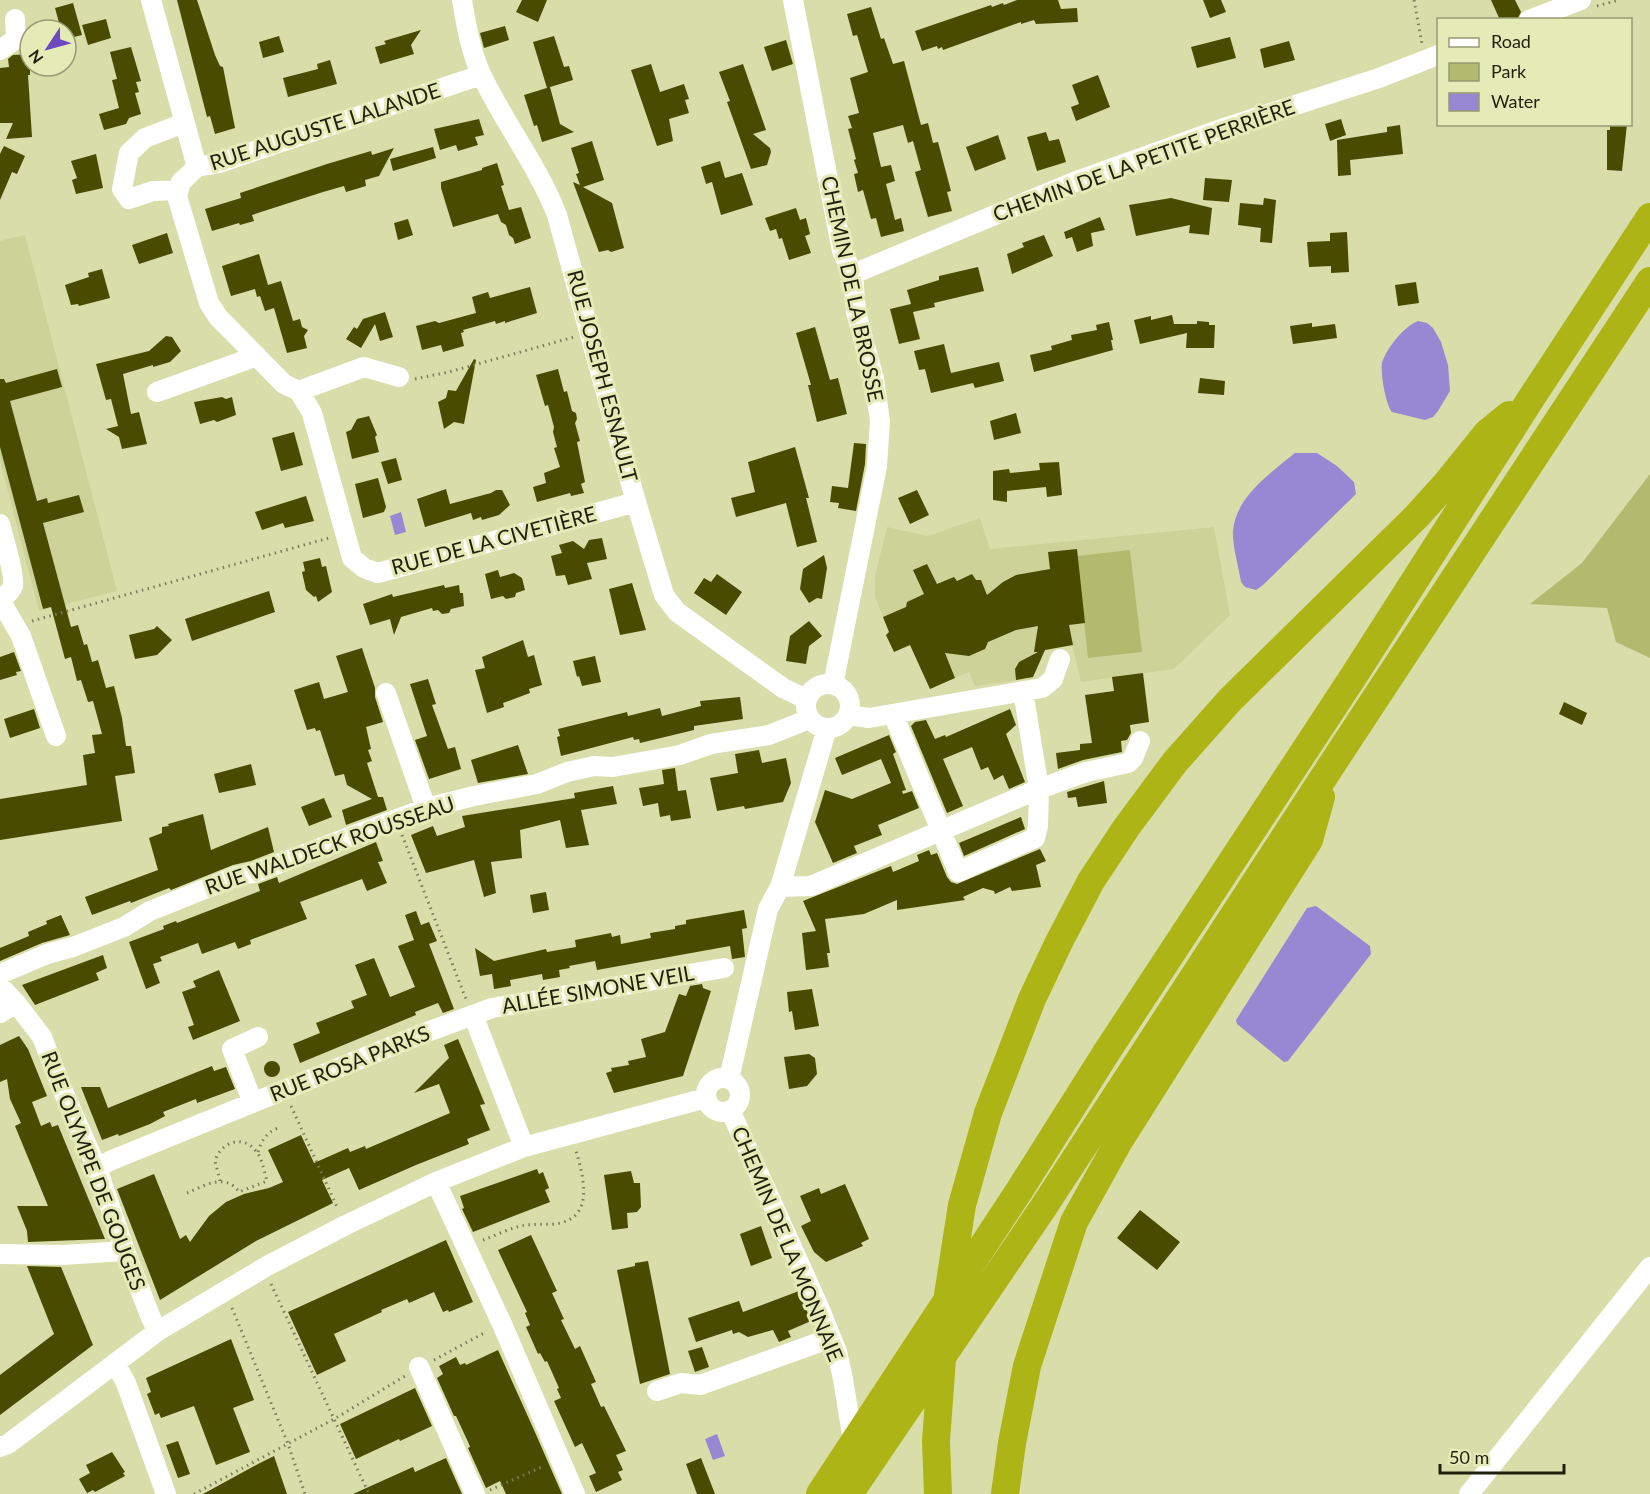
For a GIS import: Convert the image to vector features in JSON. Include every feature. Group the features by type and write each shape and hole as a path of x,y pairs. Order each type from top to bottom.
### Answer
{"highway":[{"path":"820,1494 1650,217"},
{"path":"849,1494 1043,1208 1330,766 1650,281"},
{"path":"938,1494 936,1441 944,1330 955,1239 962,1205 988,1113 1032,999 1086,891 1126,828 1175,762 1230,700 1418,516 1487,433 1532,397"},
{"path":"1005,1494 1012,1443 1028,1366 1074,1222 1119,1141 1309,840 1330,766"}],"street":[{"name":"RUE AUGUSTE LALANDE","path":"151,0 197,167 219,163 481,75"},
{"name":"RUE JOSEPH ESNAULT","path":"462,0 467,33 481,75 549,193 557,215 664,595 677,612 783,687 806,699"},
{"name":"CHEMIN DE LA BROSSE","path":"793,0 842,251 853,274 856,312 874,379 880,421 877,466 833,685"},
{"path":"1534,18 1581,0"},
{"path":"0,50 16,39 15,19"},
{"name":"CHEMIN DE LA PETITE PERRIÈRE","path":"853,274 1074,182 1224,128 1379,78 1432,58"},
{"path":"184,123 145,138 129,153 122,189 129,199 153,191 178,190 181,182 197,167"},
{"name":"RUE DE LA CIVETIÈRE","path":"178,190 177,196 209,303 218,317 284,384 299,391 312,413 352,558 364,568 378,573 636,502"},
{"path":"157,392 257,356"},
{"path":"299,391 364,367 399,377"},
{"path":"0,524 12,577 12,587 8,594 0,600 21,636 56,736"},
{"path":"848,715 869,718 1042,688 1053,679 1060,659"},
{"path":"820,685 833,685 846,693 850,707 848,715 840,725 827,728 814,724 809,719 806,712 806,699 814,688 820,685"},
{"path":"893,714 958,872 1035,838 1038,826 1039,789 1023,690"},
{"path":"386,693 426,808"},
{"name":"RUE WALDECK ROUSSEAU","path":"0,974 47,954 73,947 124,927 150,911 237,876 254,873 426,808 537,784 567,772 594,766 613,767 669,757 711,744 769,735 809,719"},
{"path":"729,1079 768,909 780,887 827,728"},
{"path":"780,887 811,886 1039,789 1086,772 1128,763 1133,758 1140,741"},
{"name":"ALLÉE SIMONE VEIL","path":"473,1015 492,1008 724,968"},
{"name":"RUE OLYMPE DE GOUGES","path":"0,986 8,1008 42,1037 97,1168 150,1318 158,1331"},
{"path":"473,1015 524,1147"},
{"name":"RUE ROSA PARKS","path":"97,1168 473,1015"},
{"path":"253,1103 232,1049 258,1037"},
{"path":"718,1078 729,1079 737,1086 740,1097 735,1107 730,1110 725,1112 715,1110 706,1098 710,1083 718,1078"},
{"path":"0,1447 8,1444 158,1331 267,1266 346,1225 436,1182 524,1147 706,1098"},
{"name":"CHEMIN DE LA MONNAIE","path":"730,1110 831,1338 843,1379 862,1494"},
{"path":"436,1182 502,1324 575,1494"},
{"path":"0,1254 62,1255 125,1251"},
{"path":"1469,1494 1650,1267"},
{"path":"657,1391 681,1383 700,1384 831,1338"},
{"path":"115,1363 126,1383 166,1494"},
{"path":"419,1367 478,1494"}],"path":[{"path":"1414,0 1432,58"},
{"path":"399,377 410,380 449,372 590,332"},
{"path":"15,626 345,533"},
{"path":"396,819 473,1015"},
{"path":"284,1090 339,1210"},
{"path":"258,1152 261,1141 270,1131 278,1128"},
{"path":"187,1193 220,1181 231,1184 239,1192 267,1181 258,1152 242,1142 232,1142 223,1148 215,1161 216,1169 221,1177 220,1181"},
{"path":"473,1245 517,1227 560,1222 574,1215 584,1200 576,1151"},
{"path":"271,1283 336,1418 369,1494"},
{"path":"232,1306 288,1444 305,1494"},
{"path":"194,1494 336,1418 419,1367 502,1324"},
{"path":"478,1494 560,1460"}],"shaded area":[{"path":"25,235 117,591 39,611 0,460 0,241"},
{"path":"980,518 990,549 1214,527 1230,615 1174,669 1081,682 1072,645 1045,650 1033,678 975,686 969,672 930,689 910,645 894,651 886,636 890,633 875,597 875,576 887,527 928,536"}],"green space":[{"path":"1650,474 1650,658 1616,642 1607,608 1530,604 1582,563"},
{"path":"1130,550 1142,652 1088,658 1077,556"}],"water":[{"path":"1418,321 1427,323 1433,328 1441,342 1448,365 1450,391 1433,417 1425,420 1392,412 1382,374 1382,363 1391,345 1407,328"},
{"path":"1295,453 1317,453 1337,466 1354,482 1356,494 1263,585 1256,590 1245,587 1241,582 1234,543 1233,531 1236,518 1256,486"},
{"path":"401,512 406,532 395,535 390,516"},
{"path":"1316,906 1370,946 1371,954 1288,1061 1284,1062 1237,1024 1236,1020 1307,908"},
{"path":"717,1434 725,1456 713,1460 705,1439"}],"building":[{"path":"177,0 197,0 215,55 220,66 223,67 235,128 215,134 210,116 207,117"},
{"path":"522,0 547,0 538,22 516,12"},
{"path":"1017,0 1058,0 1061,9 1077,8 1078,22 1036,24 1034,20 1021,24 1021,22 943,50 942,47 938,49 937,46 922,51 915,31 991,5 992,7 1003,3 1004,5"},
{"path":"1203,0 1221,0 1226,12 1210,18"},
{"path":"1491,0 1515,0 1521,12 1518,18 1499,18"},
{"path":"73,3 77,18 58,18 55,8"},
{"path":"871,7 881,39 884,38 893,64 904,61 921,125 928,123 933,143 938,142 951,191 947,192 952,211 928,217 915,172 921,170 913,141 908,143 903,125 873,133 881,167 891,165 895,181 886,184 895,220 901,218 904,231 881,237 876,218 871,219 863,190 858,192 854,174 858,173 854,160 856,159 848,129 852,128 848,116 859,113 850,78 868,72 857,35 853,36 847,14"},
{"path":"106,19 111,38 88,45 82,25"},
{"path":"78,21 82,35 78,36"},
{"path":"505,26 509,40 484,48 480,33"},
{"path":"421,30 411,45 414,54 380,64 375,47 386,44 384,41"},
{"path":"279,36 284,52 263,58 259,42"},
{"path":"554,36 564,67 569,66 573,80 547,88 533,42"},
{"path":"1230,37 1236,58 1197,68 1191,47"},
{"path":"786,40 793,64 772,71 764,47"},
{"path":"1289,41 1295,60 1264,68 1260,49"},
{"path":"131,47 141,81 136,82 139,92 135,93 141,114 129,118 126,124 104,130 99,114 119,108 112,80 117,79 110,52"},
{"path":"18,55 18,78 28,78 32,137 6,139 13,123 0,123 0,68 9,67 8,59"},
{"path":"330,60 337,84 288,97 283,78 318,69 317,64"},
{"path":"651,64 660,92 684,84 689,99 685,100 689,113 669,119 673,141 657,146 631,70"},
{"path":"743,64 766,130 753,134 770,148 771,152 767,165 751,169 727,102 730,101 719,72"},
{"path":"1098,75 1110,107 1076,121 1071,107 1079,104 1072,85"},
{"path":"550,87 560,124 574,132 542,142 524,95"},
{"path":"479,119 484,135 475,137 478,145 458,151 456,145 440,150 434,129"},
{"path":"1341,119 1346,135 1330,141 1325,124"},
{"path":"1400,125 1403,154 1350,160 1351,175 1338,176 1337,140 1387,132 1387,127"},
{"path":"1610,126 1627,126 1622,171 1607,170 1607,130 1610,130"},
{"path":"1046,132 1049,141 1059,139 1066,162 1037,171 1027,137"},
{"path":"998,135 1006,159 975,171 966,147"},
{"path":"592,141 604,180 583,187 612,203 624,248 611,252 608,250 599,252 573,182 580,185 576,174 579,173 571,148"},
{"path":"4,146 25,156 17,174 12,172 0,200 0,154"},
{"path":"433,147 436,158 393,171 390,159"},
{"path":"394,148 379,176 365,180 366,186 346,192 344,186 323,192 252,215 254,221 212,231 205,209 241,198 240,193 371,151 372,155"},
{"path":"96,154 103,188 76,194 72,180 77,178 71,161"},
{"path":"720,161 725,178 742,173 753,205 721,215 712,182 706,184 701,167"},
{"path":"497,163 504,185 501,186 509,210 521,207 531,238 515,244 498,214 453,227 441,188 441,182 482,170 482,168"},
{"path":"1205,178 1232,180 1229,202 1203,200"},
{"path":"1171,198 1212,208 1209,235 1189,233 1190,225 1136,236 1129,205"},
{"path":"1264,198 1276,200 1272,243 1260,242 1261,228 1238,225 1240,203 1263,205"},
{"path":"796,208 800,220 806,218 810,234 805,236 811,253 789,260 782,238 779,239 776,229 770,231 765,218"},
{"path":"1100,217 1105,230 1091,233 1093,246 1077,252 1072,237 1066,239 1064,232"},
{"path":"408,219 413,235 398,240 394,223"},
{"path":"1347,232 1349,272 1331,273 1331,266 1309,267 1307,242 1330,241 1330,233"},
{"path":"167,233 173,253 139,264 132,245"},
{"path":"1044,235 1053,256 1012,274 1007,254 1024,247 1022,243"},
{"path":"259,254 268,285 281,281 293,321 300,319 302,327 308,330 304,336 307,348 287,353 274,308 265,311 255,289 231,296 222,266"},
{"path":"978,267 984,291 934,303 935,307 913,312 920,339 899,344 890,309 911,304 907,290 939,280 939,276"},
{"path":"102,269 110,298 79,306 78,304 71,305 65,285 89,277 88,273"},
{"path":"1416,282 1419,303 1398,306 1395,285"},
{"path":"530,287 537,313 505,323 505,321 496,324 495,321 463,330 464,332 461,333 464,346 443,352 441,345 422,350 416,326 435,321 439,323 476,313 472,297 488,292 490,298"},
{"path":"385,312 393,337 380,341 375,324 361,348 346,339 354,327 357,329 363,319"},
{"path":"1172,315 1174,324 1197,324 1197,321 1215,325 1214,348 1186,348 1187,333 1140,344 1134,320 1151,316 1151,320"},
{"path":"1109,322 1113,350 1034,372 1030,355 1052,350 1051,346 1072,340 1071,335 1097,330 1096,325"},
{"path":"1312,323 1312,327 1335,324 1337,338 1293,344 1290,326"},
{"path":"815,327 830,380 838,378 847,414 817,422 808,385 811,385 796,333"},
{"path":"166,336 172,337 181,351 170,362 123,374 131,414 139,412 147,444 122,449 119,437 106,429 118,426 111,399 106,400 96,364 149,351"},
{"path":"944,344 951,373 999,362 1004,381 975,388 973,383 931,393 925,369 919,370 914,351"},
{"path":"474,359 476,360 464,424 454,422 444,429 438,402 446,398 448,390 456,391"},
{"path":"57,369 62,387 10,401 37,501 47,498 48,503 79,495 84,512 43,523 71,627 78,625 92,662 98,660 106,688 114,686 126,746 131,746 135,773 115,776 122,821 0,840 0,799 87,785 83,755 95,753 92,735 102,734 93,701 88,702 81,680 77,681 71,657 65,659 51,607 43,609 0,447 0,379 4,379 6,383"},
{"path":"558,369 564,392 567,391 572,411 576,413 575,423 580,441 577,442 585,482 581,484 584,493 571,496 570,493 537,502 533,487 546,483 544,473 560,467 554,448 557,447 554,427 536,375"},
{"path":"1200,378 1225,381 1224,395 1198,393"},
{"path":"222,397 226,399 232,397 236,415 217,422 214,420 200,424 194,402"},
{"path":"1016,413 1021,433 994,440 990,421"},
{"path":"369,416 377,435 375,437 379,452 352,459 346,432 351,430 357,419"},
{"path":"294,432 303,465 281,471 272,438"},
{"path":"854,443 866,444 865,464 856,511 838,508 839,503 830,502 832,486 848,488"},
{"path":"795,447 809,498 806,498 817,542 797,547 786,503 736,517 731,498 755,492 748,462"},
{"path":"396,458 402,480 388,484 381,462"},
{"path":"1059,462 1062,495 1047,497 1046,487 1007,491 1007,502 993,500 993,471 1009,469 1010,473 1040,470 1039,463"},
{"path":"378,478 386,507 384,512 363,518 355,484"},
{"path":"446,489 450,504 502,490 510,505 499,515 482,520 481,517 473,520 471,513 425,527 417,499"},
{"path":"917,490 929,515 910,524 898,498"},
{"path":"306,496 314,521 285,528 283,523 262,530 255,512"},
{"path":"602,538 607,559 587,563 592,579 568,585 565,575 556,576 551,556 562,553 559,545 573,541 584,549 589,540"},
{"path":"1077,549 1085,623 1069,625 1073,645 1045,650 1033,677 1016,680 1015,669 1019,662 1038,652 1034,652 1038,626 1016,630 988,642 985,649 969,656 945,653 955,678 930,689 910,645 894,652 886,635 889,632 883,617 906,607 907,602 924,594 913,570 927,564 937,584 954,577 957,581 972,574 976,580 981,580 987,595 1016,575 1050,569 1048,552"},
{"path":"824,555 827,568 822,599 817,598 809,603 800,589 803,569"},
{"path":"320,558 322,567 326,566 332,592 318,602 316,596 314,597 306,590 302,572 305,571 303,562"},
{"path":"498,570 500,577 514,573 522,578 525,590 516,593 515,597 506,599 503,596 491,599 485,574"},
{"path":"717,574 742,592 726,615 694,593 704,578 711,582"},
{"path":"632,583 646,630 620,635 609,589"},
{"path":"444,585 445,588 459,585 460,593 463,593 464,606 451,609 449,613 442,614 438,610 433,611 432,608 401,617 394,635 390,619 370,625 363,604 392,594 393,597"},
{"path":"269,591 275,612 192,641 185,619"},
{"path":"809,621 822,636 809,646 806,664 786,661 790,636"},
{"path":"157,626 172,640 157,655 135,659 129,635 154,629"},
{"path":"523,640 528,657 534,655 542,685 529,689 530,693 503,703 504,707 487,713 475,670 485,668 482,657"},
{"path":"362,648 383,722 366,727 371,749 368,750 372,761 367,763 378,797 383,797 387,810 346,825 342,810 372,799 347,785 344,774 335,776 320,730 316,731 315,728 307,730 294,690 319,682 324,699 348,692 336,656"},
{"path":"14,652 21,671 16,672 17,675 0,680 0,657"},
{"path":"595,656 601,682 582,686 573,661"},
{"path":"1143,673 1149,722 1130,725 1131,733 1127,740 1121,741 1122,752 1083,760 1058,769 1056,753 1080,750 1080,744 1092,743 1085,695 1114,691 1112,677"},
{"path":"428,679 436,704 432,705 448,749 455,747 461,769 429,779 415,740 427,736 410,684"},
{"path":"740,697 743,719 694,726 694,730 640,743 639,739 634,740 633,737 561,756 557,737 560,736 558,729 627,712 628,716 660,708 662,716 701,706 700,701"},
{"path":"1564,702 1587,713 1582,725 1559,714"},
{"path":"34,709 40,728 10,738 4,719"},
{"path":"1010,709 1016,725 1006,734 1025,782 1009,789 1003,775 994,780 988,767 981,770 972,747 943,759 963,806 947,813 911,726 915,722 926,720 935,739 945,735 946,737"},
{"path":"889,735 906,790 902,791 903,794 912,791 919,808 878,825 882,835 854,846 857,853 833,863 815,822 825,790 852,799 891,783 881,759 842,775 835,758"},
{"path":"518,745 528,774 478,783 471,760"},
{"path":"759,750 762,763 786,758 791,783 783,802 745,809 744,806 717,811 710,778 738,773 735,754"},
{"path":"251,764 256,785 219,793 214,774"},
{"path":"675,768 678,791 686,790 691,818 671,821 670,815 660,817 658,803 643,806 639,788 664,784 662,770"},
{"path":"1104,781 1107,803 1078,807 1076,797 1068,798 1067,792"},
{"path":"613,786 617,804 581,810 589,845 566,848 560,820 520,830 522,858 491,862 496,893 484,897 474,860 426,873 411,835 433,826 437,836 465,827 462,816 575,798 574,793"},
{"path":"324,798 332,817 309,826 301,807"},
{"path":"203,814 211,850 268,827 274,852 233,865 171,890 169,888 92,915 85,897 158,870 149,838 162,833 162,827 169,826 168,824"},
{"path":"1021,817 1025,829 964,856 959,843"},
{"path":"376,842 383,861 378,862 387,883 367,891 362,879 300,902 307,919 250,940 251,944 238,949 235,942 202,954 198,943 160,957 162,961 153,964 160,983 146,989 129,942 164,929 163,926 176,921 177,923 260,891 258,884 277,877 279,883"},
{"path":"1040,849 1046,861 1036,865 1041,887 1012,891 1010,887 995,894 994,891 983,888 963,897 965,900 897,910 897,900 864,914 825,919 830,953 827,953 829,967 806,970 802,933 816,931 803,901 891,866 893,872 919,861 917,855 929,850 931,855 937,853 947,877 951,882 957,884"},
{"path":"546,892 549,910 533,913 530,895"},
{"path":"744,910 747,928 742,929 745,957 732,959 730,946 597,970 595,961 559,970 560,977 543,980 542,974 510,980 511,986 494,989 492,974 480,976 475,948 494,961 546,949 547,952 576,947 575,940 611,933 612,937 620,935 621,944 651,938 650,933 675,929 675,926 686,924 686,920"},
{"path":"416,911 421,925 429,922 437,941 429,944 454,1009 443,1013 438,1003 415,1012 416,1015 300,1063 293,1044 320,1033 316,1023 354,1008 351,1001 367,995 355,965 374,958 390,997 415,987 398,946 414,940 405,915"},
{"path":"61,915 70,935 42,943 0,961 0,948 29,936 28,932"},
{"path":"103,955 107,968 96,973 99,980 35,1005 22,985"},
{"path":"219,970 240,1021 193,1040 188,1027 194,1025 182,992 196,987 193,981"},
{"path":"702,984 703,988 711,991 683,1076 614,1093 606,1073 612,1071 611,1068 629,1065 628,1061 646,1057 641,1039 665,1032 679,994 686,996 690,986"},
{"path":"812,989 819,1026 795,1030 792,1011 789,1012 787,992"},
{"path":"19,1036 28,1049 47,1096 32,1102 41,1126 50,1122 52,1127 58,1125 105,1239 28,1242 27,1231 17,1206 48,1206 15,1126 21,1123 10,1099 7,1079 0,1082 0,1045"},
{"path":"458,1039 485,1104 480,1105 490,1130 467,1139 469,1144 359,1190 349,1168 322,1180 333,1203 256,1241 160,1300 117,1189 154,1174 180,1239 186,1235 190,1242 209,1216 226,1202 283,1182 268,1150 301,1135 314,1163 348,1148 350,1152 365,1146 366,1149 450,1113 439,1084 414,1093 449,1058 444,1045"},
{"path":"809,1054 815,1058 817,1074 807,1086 789,1089 784,1057"},
{"path":"272,1061 278,1063 280,1069 278,1075 272,1077 266,1075 264,1069 266,1063"},
{"path":"212,1066 214,1071 226,1067 235,1089 197,1103 196,1099 163,1112 165,1116 150,1124 102,1140 81,1087 100,1087 108,1108"},
{"path":"537,1169 539,1174 543,1172 549,1188 545,1190 550,1202 473,1232 462,1209 464,1208 460,1196"},
{"path":"631,1171 634,1183 640,1183 641,1207 637,1212 627,1213 628,1228 612,1230 604,1175"},
{"path":"845,1184 869,1239 861,1243 863,1246 826,1262 814,1252 801,1226 811,1221 800,1196 819,1188 821,1194"},
{"path":"1140,1210 1180,1242 1157,1270 1117,1238"},
{"path":"761,1226 772,1258 751,1266 740,1234"},
{"path":"531,1235 557,1291 552,1293 564,1319 561,1320 575,1349 580,1346 596,1382 591,1384 601,1407 604,1406 626,1451 616,1455 623,1470 618,1472 622,1480 596,1492 589,1476 596,1473 582,1443 575,1447 554,1401 561,1398 557,1389 559,1388 547,1361 545,1362 540,1353 538,1354 526,1327 530,1325 525,1313 527,1312 498,1250"},
{"path":"446,1240 473,1302 449,1312 448,1310 443,1312 434,1292 409,1303 407,1299 381,1310 382,1312 334,1334 346,1361 317,1375 288,1312"},
{"path":"648,1261 670,1374 640,1384 617,1270"},
{"path":"27,1266 61,1267 93,1345 0,1415 0,1375 54,1334"},
{"path":"799,1291 811,1321 788,1331 791,1337 779,1342 773,1330 748,1337 739,1332 733,1334 732,1330 696,1342 688,1318 739,1301 743,1312"},
{"path":"231,1339 254,1400 233,1408 250,1452 216,1465 194,1406 161,1418 159,1413 155,1415 147,1394 151,1392 146,1378"},
{"path":"702,1347 709,1367 695,1372 688,1351"},
{"path":"498,1350 562,1494 506,1494 500,1481 486,1488 468,1448 469,1444 437,1378 443,1374 439,1366 456,1357 460,1365 465,1363 466,1365"},
{"path":"415,1388 432,1426 356,1459 340,1424"},
{"path":"178,1441 190,1474 178,1478 166,1445"},
{"path":"112,1452 125,1472 123,1473 125,1476 95,1492 93,1490 87,1493 79,1479 90,1473 86,1465"},
{"path":"274,1456 287,1494 203,1494 258,1464"},
{"path":"446,1458 462,1494 353,1494 413,1467 415,1472"},
{"path":"701,1458 715,1494 697,1494 686,1464"}]}
